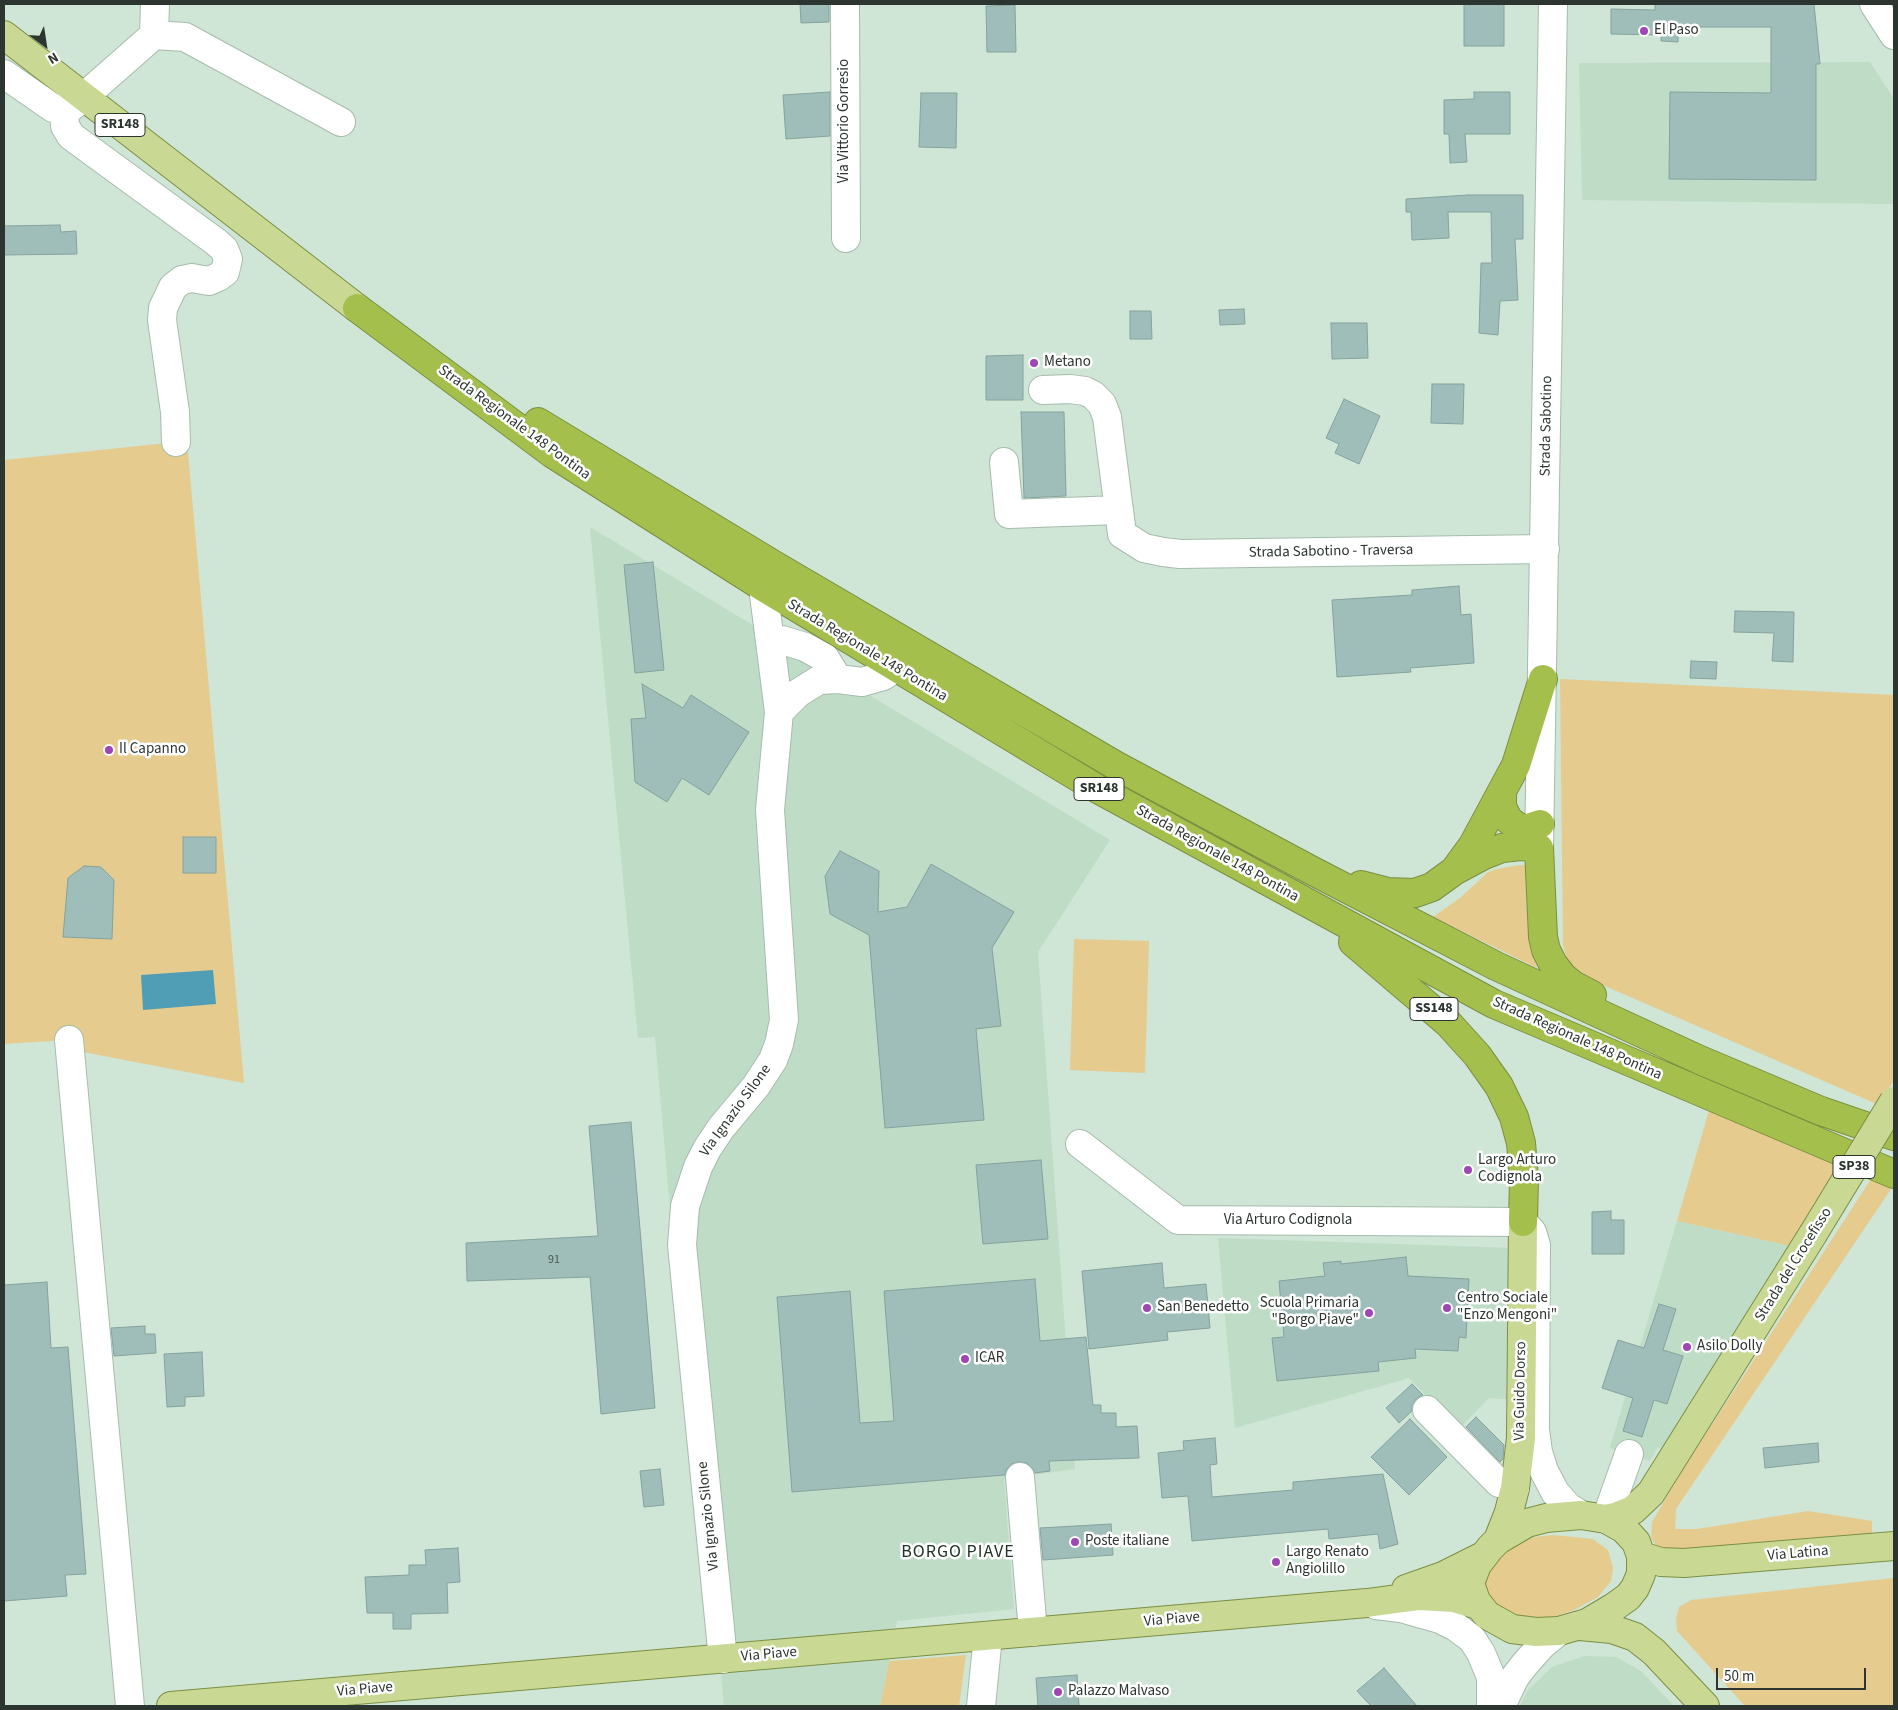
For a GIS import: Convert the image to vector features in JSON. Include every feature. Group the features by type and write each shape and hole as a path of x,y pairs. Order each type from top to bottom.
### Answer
{"highway":[{"name":"Strada Regionale 148 Pontina","path":"357,308 553,454 763,588 1096,788 1494,1004 1894,1174"},
{"name":"Strada Regionale 148 Pontina","path":"357,308 562,437 774,565 1114,765 1496,966 1700,1060 1822,1110 1894,1136"},
{"path":"1454,871 1473,845 1516,765 1543,679"},
{"path":"1502,792 1502,807 1508,820 1516,826 1540,836"},
{"path":"1309,869 1388,892 1415,893 1432,887 1454,871 1484,855 1502,848 1521,846 1540,836"},
{"path":"1540,836 1542,937 1549,957 1558,971 1573,985 1644,1022 1700,1060"},
{"name":"SS148","path":"1239,866 1364,949 1448,1022 1477,1055 1498,1086 1514,1117 1518,1131 1523,1160 1522,1222"}],"main road":[{"name":"Strada Regionale 148 Pontina","path":"4,35 74,103 357,308"},
{"name":"Strada del Crocefisso","path":"1594,1517 1616,1517 1633,1510 1646,1498 1660,1479 1894,1100"},
{"name":"Via Guido Dorso","path":"1490,1548 1506,1520 1515,1488 1518,1465 1522,1423 1522,1222"},
{"name":"Strada del Crocefisso","path":"1638,1549 1644,1513 1660,1479"},
{"path":"1569,1628 1601,1616 1632,1592 1641,1574 1638,1549 1624,1529 1594,1517 1554,1517 1536,1521 1520,1527 1490,1548 1477,1564 1470,1583 1483,1610 1512,1629 1536,1632 1569,1628 1619,1631 1635,1637 1654,1652 1705,1706"},
{"name":"Via Latina","path":"1638,1549 1662,1562 1701,1562 1894,1546"},
{"name":"Via Piave","path":"1367,1603 1437,1579 1490,1548"},
{"name":"Via Latina","path":"1632,1592 1663,1575 1701,1562"},
{"path":"1632,1592 1635,1619 1654,1652"},
{"name":"Via Piave","path":"171,1706 329,1700 723,1659 1367,1603 1419,1596 1454,1598 1483,1610"}],"street":[{"path":"154,35 155,4"},
{"name":"Via Vittorio Gorresio","path":"845,4 846,238"},
{"name":"Strada Sabotino","path":"1540,836 1553,4"},
{"path":"1874,4 1894,35"},
{"path":"4,74 53,108 74,103 154,35 185,37 341,122"},
{"path":"74,103 65,126 71,136 216,242 224,249 228,259 224,272 218,277 209,281 192,278 182,280 173,287 163,308 162,320 175,412 176,442"},
{"path":"1004,462 1008,514 1121,522 1108,417 1102,404 1094,395 1085,391 1070,389 1043,390"},
{"name":"Strada Sabotino - Traversa","path":"1121,522 1144,548 1180,554 1545,549"},
{"name":"Via Ignazio Silone","path":"723,1659 683,1258 683,1232 687,1198 702,1158 721,1128 762,1078 773,1060 781,1038 784,1012 770,810 779,712 772,644 763,588"},
{"path":"772,644 782,640 805,647 825,658 838,679"},
{"path":"779,712 798,693 819,680 838,679 862,682 883,676 895,668"},
{"path":"69,1040 130,1706"},
{"name":"Via Arturo Codignola","path":"1080,1144 1178,1220 1522,1222"},
{"name":"Via Guido Dorso","path":"1522,1222 1532,1232 1536,1245 1535,1430 1538,1452 1544,1471 1555,1492 1568,1507 1594,1517"},
{"path":"1427,1410 1499,1483 1515,1488"},
{"path":"1594,1517 1629,1454"},
{"path":"1020,1477 1033,1632"},
{"path":"1367,1603 1415,1611 1440,1619 1456,1627 1472,1639 1492,1677"},
{"path":"1483,1610 1491,1647 1491,1706"},
{"path":"1501,1706 1515,1677 1525,1664 1542,1645 1569,1628"},
{"path":"980,1706 988,1636"}],"shaded area":[{"path":"1870,62 1894,99 1894,204 1582,200 1579,63"},
{"name":"Il Capanno","path":"187,441 244,1083 83,1052 83,1039 4,1044 4,460"},
{"path":"590,527 1110,840 1038,952 1075,1469 1004,1479 1014,1609 897,1621 880,1706 724,1706 721,1675 708,1643 655,1037 638,1038"},
{"path":"1560,679 1894,695 1894,1080 1879,1105 1591,980 1569,967 1563,945"},
{"path":"1520,865 1535,866 1532,939 1533,955 1537,968 1433,917 1460,898 1488,872"},
{"path":"1074,939 1149,941 1145,1073 1070,1070"},
{"path":"1710,1107 1843,1161 1795,1247 1677,1221"},
{"path":"1871,1179 1891,1189 1676,1509 1675,1529 1697,1529 1808,1511 1872,1521 1872,1537 1660,1551 1651,1538 1652,1522 1684,1468"},
{"name":"Asilo Dolly","path":"1677,1221 1795,1247 1668,1455 1658,1447 1650,1461 1610,1448"},
{"name":"Scuola Primaria \"Borgo Piave\"","path":"1218,1238 1514,1248 1514,1400 1489,1398 1458,1430 1409,1378 1235,1428"},
{"path":"1553,1535 1593,1539 1608,1550 1613,1568 1611,1581 1598,1597 1574,1610 1545,1620 1515,1619 1489,1604 1482,1585 1485,1566 1514,1544 1534,1537"},
{"path":"1894,1578 1894,1706 1745,1706 1677,1631 1676,1619 1679,1607 1691,1600"},
{"path":"966,1655 959,1706 880,1706 889,1661"},
{"path":"1585,1656 1616,1657 1641,1671 1674,1706 1520,1706 1528,1690 1552,1667"}],"water":[{"path":"213,970 216,1004 143,1010 141,975"}],"building":[{"path":"800,4 829,4 829,22 801,23"},
{"path":"1464,4 1504,4 1504,46 1464,46"},
{"path":"1655,4 1814,4 1820,64 1816,64 1816,180 1669,179 1670,92 1771,93 1771,27 1678,27 1678,42 1661,41 1661,35 1611,34 1611,9 1655,10"},
{"path":"1015,5 1016,52 987,52 986,6"},
{"path":"830,92 830,136 786,139 783,95"},
{"path":"1474,92 1510,92 1510,134 1465,134 1467,162 1450,163 1449,134 1444,134 1444,100 1474,99"},
{"path":"921,93 957,93 956,148 919,147"},
{"path":"1468,195 1523,195 1523,239 1515,239 1518,300 1500,301 1498,335 1479,333 1481,263 1492,263 1491,212 1448,212 1449,238 1412,240 1411,212 1406,212 1406,199"},
{"path":"60,225 61,232 76,231 77,254 4,255 4,226"},
{"path":"1244,309 1245,324 1220,325 1219,310"},
{"path":"1130,311 1151,311 1152,339 1130,339"},
{"path":"1331,323 1367,323 1368,358 1332,359"},
{"path":"1023,355 1023,400 986,400 986,356"},
{"path":"1432,384 1464,384 1463,424 1431,423"},
{"path":"1344,399 1380,416 1359,464 1335,453 1339,444 1326,438"},
{"path":"1021,412 1064,412 1066,496 1024,498"},
{"path":"653,562 664,670 635,673 624,565"},
{"path":"1459,586 1461,615 1471,614 1474,663 1410,668 1411,672 1337,677 1332,600 1412,595 1412,590"},
{"path":"1735,611 1794,612 1793,662 1772,661 1774,633 1734,632"},
{"path":"1691,661 1717,662 1716,679 1690,678"},
{"path":"642,684 683,708 691,695 749,732 709,795 682,778 667,802 635,782 631,719 646,718"},
{"path":"183,837 216,837 216,873 183,873"},
{"path":"840,851 879,871 878,912 907,907 931,864 1014,912 992,948 1001,1026 976,1029 984,1120 885,1128 869,935 830,914 825,876"},
{"path":"84,866 101,867 114,880 112,939 63,937 68,878"},
{"path":"631,1122 655,1408 601,1414 590,1277 467,1281 466,1243 598,1236 589,1126"},
{"path":"1041,1160 1048,1239 983,1244 976,1165"},
{"path":"1611,1211 1611,1220 1624,1220 1624,1254 1592,1254 1592,1212"},
{"path":"1406,1257 1408,1276 1469,1279 1466,1338 1459,1337 1458,1351 1415,1349 1416,1358 1378,1362 1379,1371 1277,1381 1272,1338 1284,1337 1279,1281 1325,1276 1323,1263 1341,1261 1341,1264"},
{"name":"San Benedetto","path":"1162,1263 1164,1288 1206,1284 1210,1328 1167,1332 1168,1340 1089,1349 1082,1271"},
{"name":"ICAR","path":"1035,1279 1040,1341 1086,1337 1093,1405 1101,1405 1101,1413 1116,1413 1116,1427 1137,1426 1139,1458 1049,1461 1050,1471 1035,1473 1027,1463 1018,1462 1011,1464 1006,1470 1005,1475 792,1492 777,1297 850,1291 860,1423 894,1421 884,1291"},
{"path":"47,1282 51,1348 68,1347 86,1574 65,1575 67,1596 4,1601 4,1285"},
{"path":"1659,1304 1676,1309 1663,1350 1683,1356 1667,1404 1654,1400 1642,1437 1623,1431 1633,1398 1602,1388 1618,1340 1644,1348"},
{"path":"145,1326 145,1334 155,1334 156,1353 114,1356 111,1328"},
{"path":"202,1352 204,1396 185,1397 185,1406 167,1407 164,1354"},
{"path":"1412,1384 1423,1395 1416,1399 1412,1405 1412,1411 1399,1423 1386,1408"},
{"path":"1476,1417 1504,1445 1503,1459 1500,1462 1466,1427"},
{"path":"1410,1419 1447,1457 1409,1495 1371,1457"},
{"path":"1215,1438 1217,1464 1210,1465 1212,1497 1293,1490 1293,1482 1383,1474 1398,1544 1380,1549 1378,1534 1329,1539 1328,1529 1192,1541 1188,1496 1162,1498 1158,1453 1184,1450 1183,1441"},
{"path":"1818,1443 1819,1462 1765,1468 1763,1448"},
{"path":"660,1469 664,1505 644,1507 640,1471"},
{"name":"Poste italiane","path":"1111,1524 1113,1555 1043,1560 1040,1528"},
{"path":"458,1548 460,1582 447,1583 448,1613 411,1614 411,1629 393,1629 393,1613 367,1613 365,1577 409,1575 409,1565 426,1565 425,1550"},
{"path":"1384,1668 1417,1706 1371,1706 1357,1691"},
{"name":"Palazzo Malvaso","path":"1077,1675 1079,1706 1038,1706 1036,1678"}],"place":[{"name":"El Paso","path":"1644,31"},
{"name":"Metano","path":"1034,363"},
{"name":"Il Capanno","path":"109,750"},
{"name":"Largo Arturo Codignola","path":"1468,1170"},
{"name":"San Benedetto","path":"1147,1308"},
{"name":"Centro Sociale \"Enzo Mengoni\"","path":"1447,1308"},
{"name":"Scuola Primaria \"Borgo Piave\"","path":"1369,1313"},
{"name":"Asilo Dolly","path":"1687,1347"},
{"name":"ICAR","path":"965,1359"},
{"name":"Poste italiane","path":"1075,1542"},
{"name":"Largo Renato Angiolillo","path":"1276,1562"},
{"name":"Palazzo Malvaso","path":"1058,1692"}],"district":[{"name":"BORGO PIAVE","path":"958,1553"}]}
